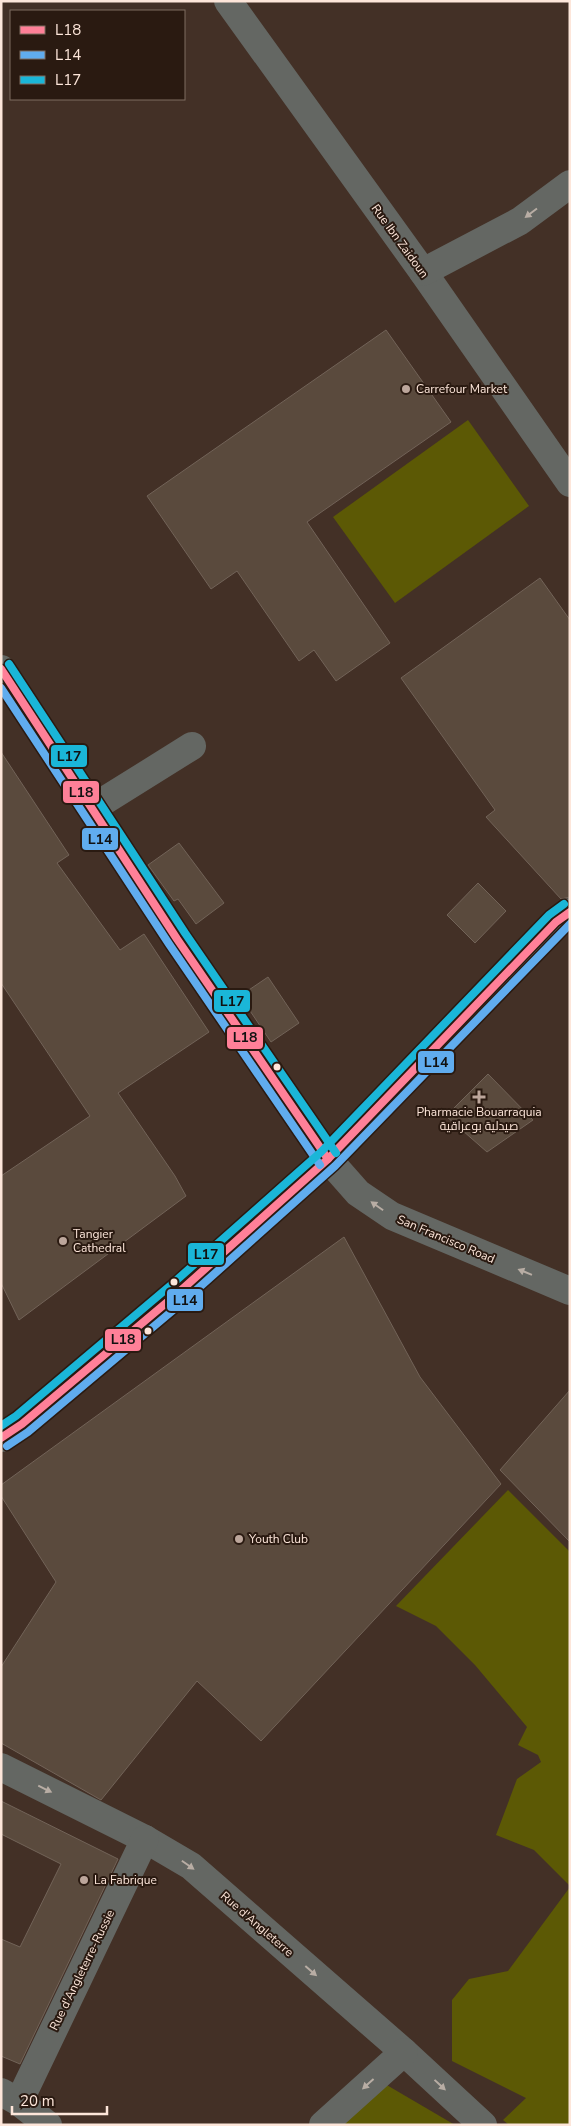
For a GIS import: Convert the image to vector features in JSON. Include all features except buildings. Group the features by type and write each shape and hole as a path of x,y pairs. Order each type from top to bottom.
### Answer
{"street":[{"name":"Rue Ibn Zaidoun","path":"228,1 423,272 570,483"},
{"path":"423,272 520,221 570,184"},
{"name":"San Francisco Road","path":"5,682 328,1159 358,1192 392,1216 570,1291"},
{"path":"91,809 192,746"},
{"path":"1,1438 22,1424 178,1293 328,1159 556,922 570,912"},
{"name":"Rue d'Angleterre","path":"1,1767 145,1839 191,1866 404,2052 483,2125"},
{"name":"Rue d'Angleterre-Russie","path":"10,2097 145,1839"},
{"path":"323,2125 404,2052"},
{"path":"10,2097 48,2125"}],"shaded area":[{"path":"468,420 529,506 395,603 333,517"},
{"path":"508,1490 570,1552 570,1886 534,1850 496,1835 517,1779 541,1762 538,1755 518,1745 527,1727 475,1665 436,1626 396,1606"},
{"path":"570,1887 570,2125 509,2125 503,2120 526,2098 452,2061 452,2000 469,1979 508,1971"},
{"path":"385,2084 455,2125 341,2125"}],"transit line":[{"name":"L17","path":"9,664 185,933 336,1153"},
{"name":"L18","path":"1,669 177,939 328,1159"},
{"name":"L14","path":"1,688 169,944 320,1165"},
{"name":"L17","path":"1,1426 16,1416 171,1285 321,1152 549,915 564,904"},
{"name":"L18","path":"1,1438 22,1424 178,1293 328,1159 556,922 570,912"},
{"name":"L14","path":"7,1446 28,1432 184,1301 335,1166 570,924"}],"place":[{"name":"Carrefour Market","path":"406,389"},
{"name":"Pharmacie Bouarraquia صيدلية بوعراقية","path":"479,1097"},
{"name":"Tangier Cathedral","path":"63,1241"},
{"name":"Youth Club","path":"239,1539"},
{"name":"La Fabrique","path":"84,1880"}]}
